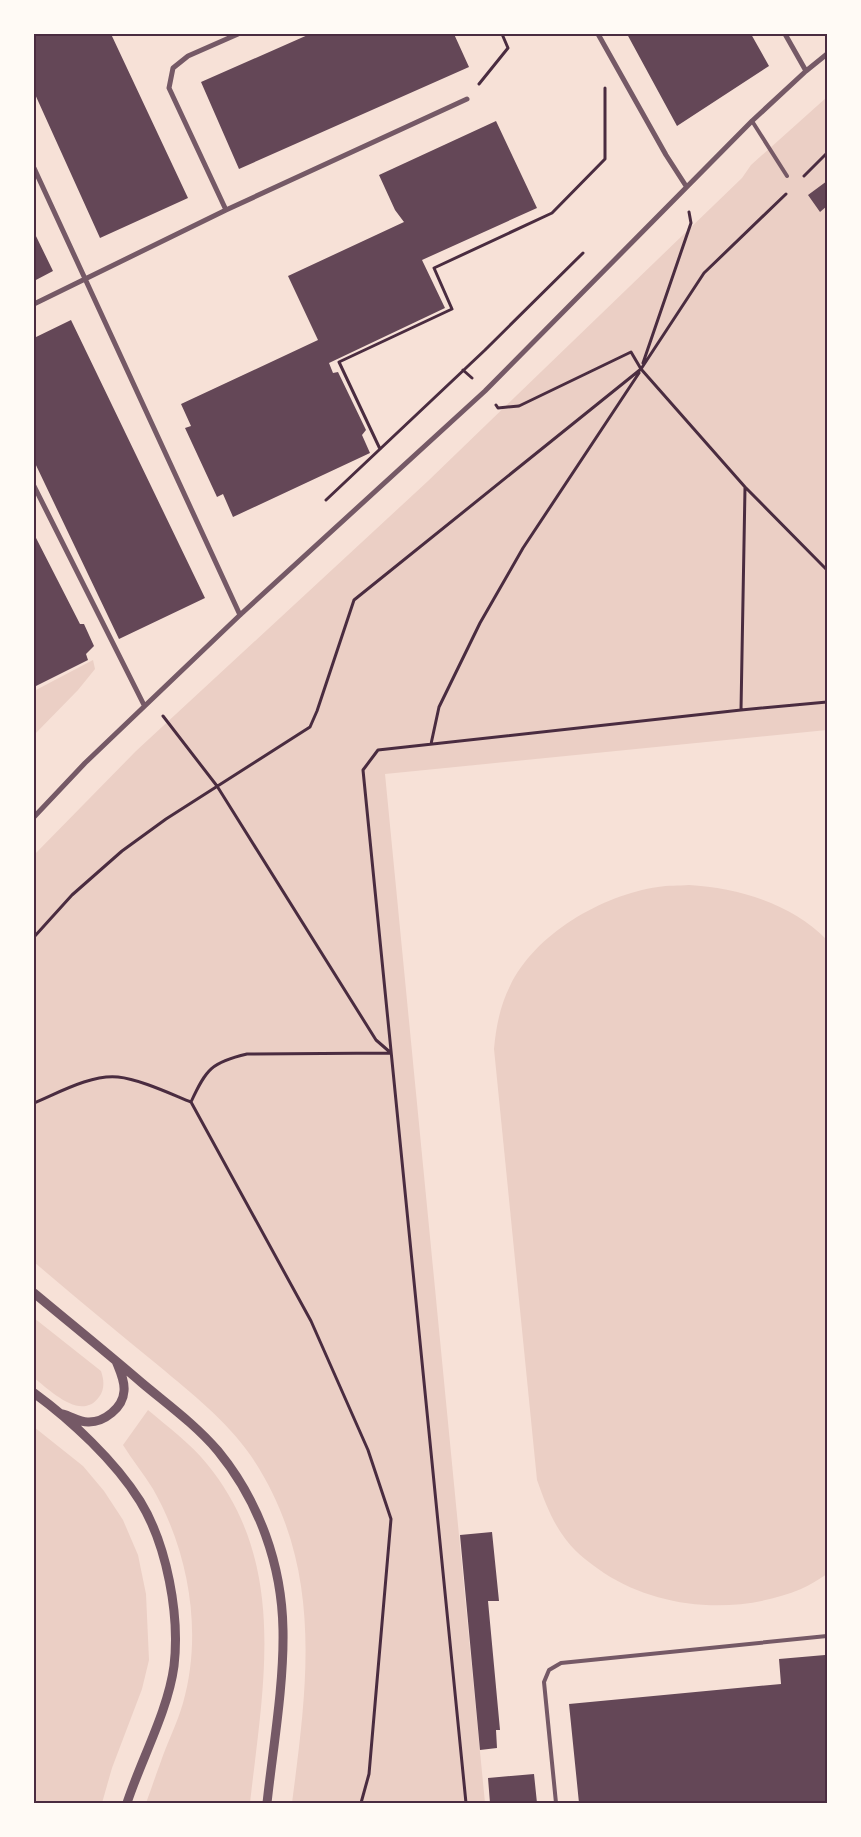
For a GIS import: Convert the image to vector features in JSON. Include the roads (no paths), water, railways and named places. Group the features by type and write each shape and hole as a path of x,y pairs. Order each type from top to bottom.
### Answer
{"street":[{"path":"226,210 169,88 172,68 188,56 238,34"},
{"path":"598,34 666,155 686,186"},
{"path":"785,34 806,71"},
{"path":"36,814 144,705 240,614 485,391 686,186 752,121 827,54"},
{"path":"34,304 226,210 467,99"},
{"path":"34,168 240,614"},
{"path":"34,486 144,705"},
{"path":"34,807 36,814"},
{"path":"34,1293 194,1427 217,1450 238,1480 265,1533 276,1569 281,1596 283,1630 282,1665 267,1803"},
{"path":"61,1412 87,1423 100,1421 112,1413 124,1392 122,1377 115,1360"},
{"path":"34,1393 61,1412 119,1472 140,1502 154,1530 172,1595 175,1626 174,1667 165,1701 127,1803"}],"lane":[{"path":"752,121 787,176"},
{"path":"556,1803 544,1682 549,1670 561,1663 827,1636"}]}
